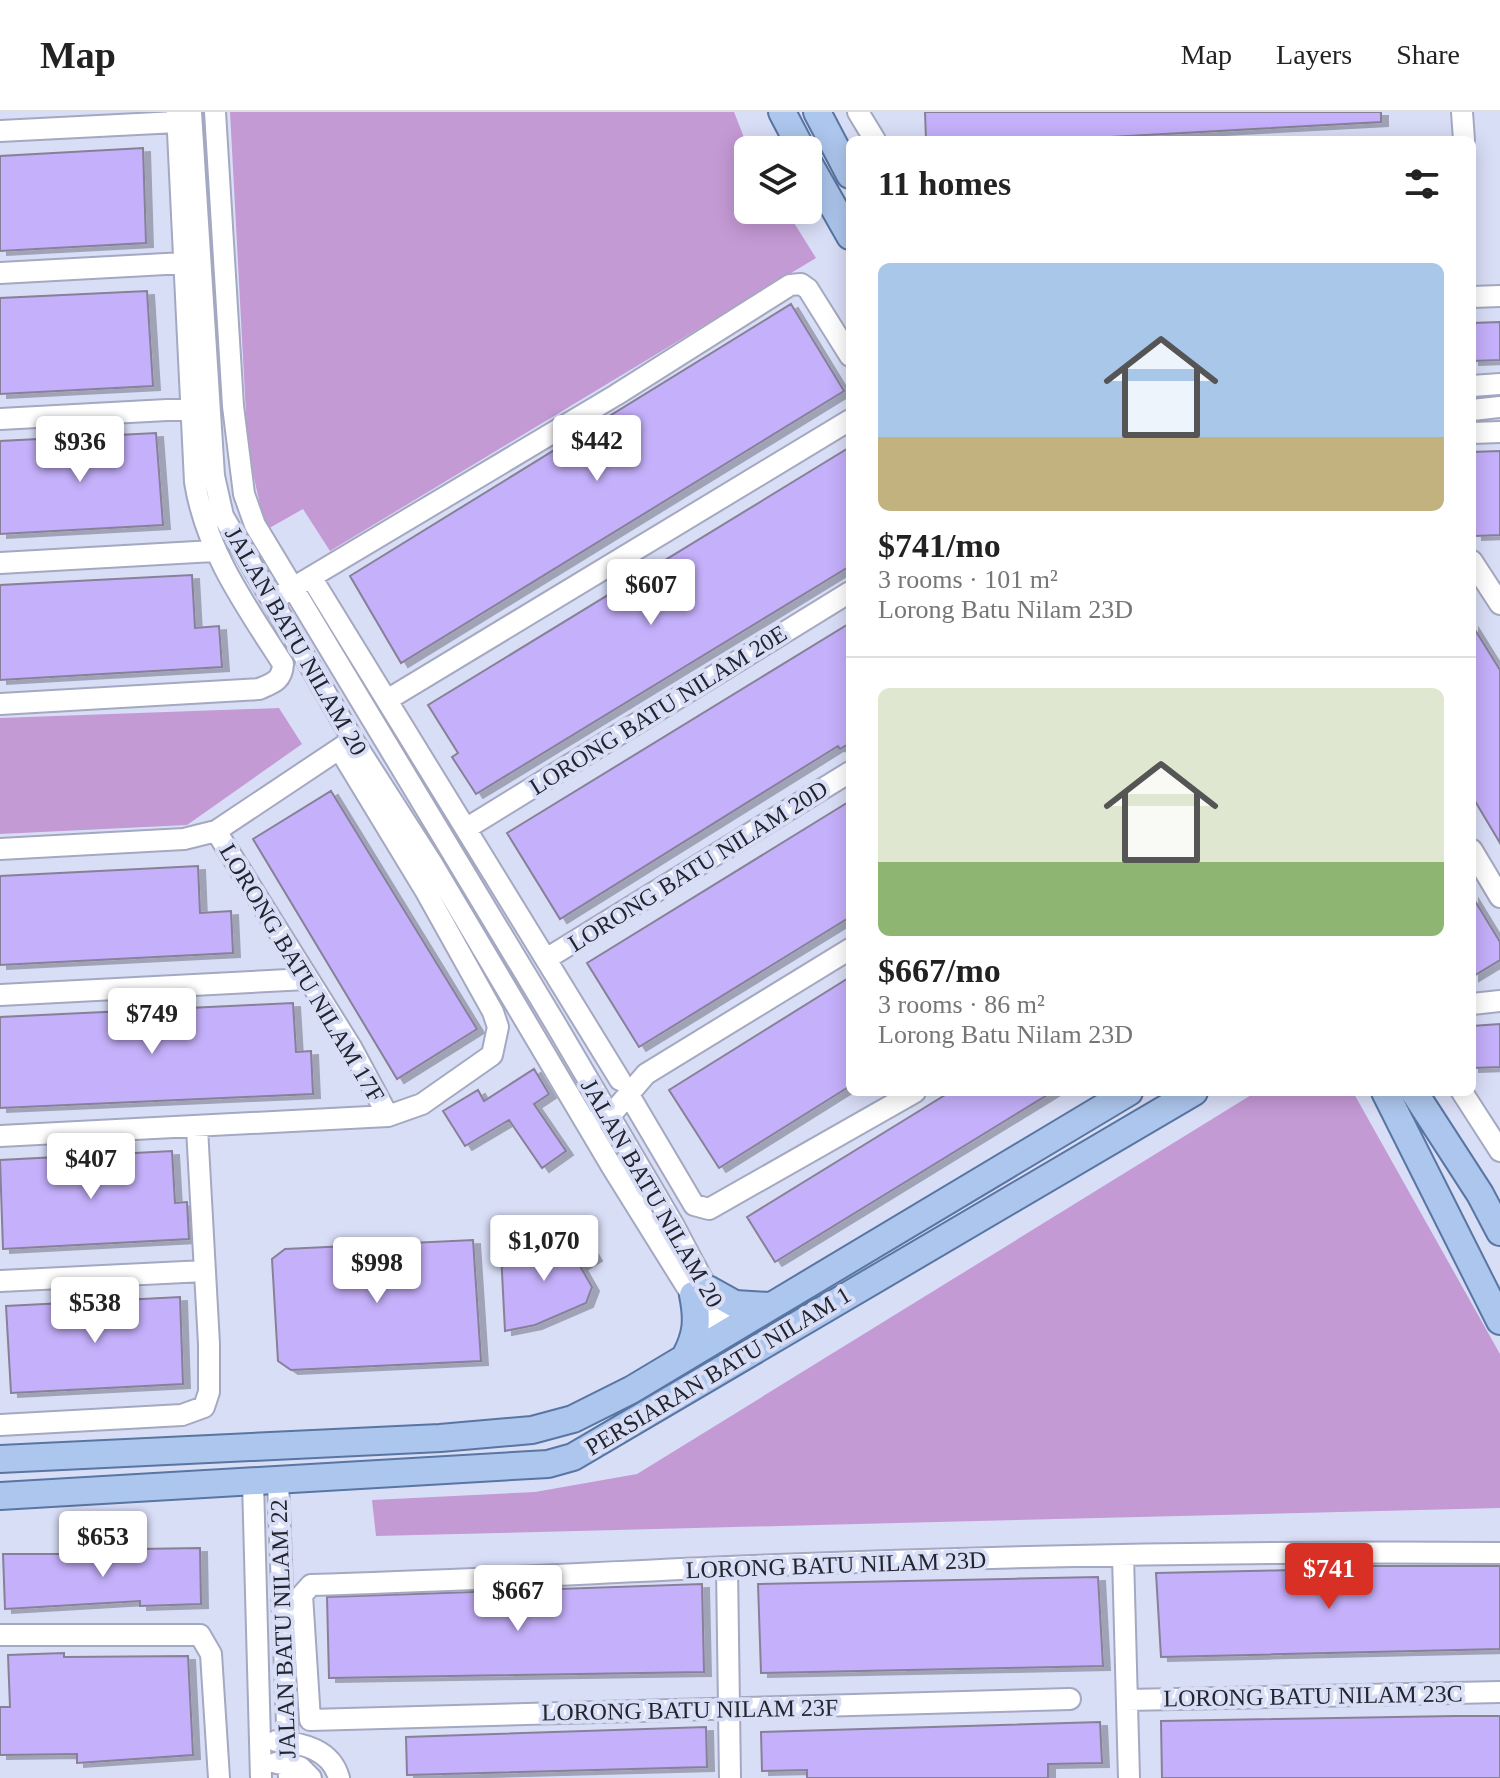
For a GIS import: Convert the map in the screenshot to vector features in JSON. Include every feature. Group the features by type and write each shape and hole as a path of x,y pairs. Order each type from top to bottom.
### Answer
{"main road":[{"path":"782,112 795,136"},
{"path":"817,112 846,167"},
{"path":"822,187 846,229"},
{"name":"PERSIARAN BATU NILAM 1","path":"0,1459 440,1438 553,1426 631,1390 726,1336 769,1306 1122,1096"},
{"name":"PERSIARAN BATU NILAM 1","path":"0,1496 265,1478 548,1464 595,1447 797,1323 1187,1096"},
{"path":"1387,1096 1500,1321"},
{"path":"1417,1096 1480,1194 1500,1232"},
{"path":"685,1357 695,1339 700,1292 735,1304 769,1306"},
{"path":"680,1394 713,1362 726,1336 746,1339 797,1323"},
{"path":"90,1454 122,1462 234,1461 265,1478 309,1454 413,1448 440,1438"}],"street":[{"name":"JALAN BATU NILAM 20","path":"215,112 233,406 244,494 255,525 592,1087 700,1292"},
{"path":"858,112 873,136"},
{"path":"1462,112 1464,136"},
{"name":"JALAN BATU NILAM 20","path":"182,115 200,408 223,516 346,745 433,865 538,1040 726,1336"},
{"path":"0,131 182,115 184,263 200,408 195,482 200,516 214,551 283,664 282,675 277,682 259,689 0,704"},
{"path":"0,273 184,263"},
{"path":"270,601 616,395 790,285 801,284 808,289 846,350"},
{"path":"1476,297 1500,296"},
{"path":"1476,386 1500,384"},
{"path":"0,419 233,406"},
{"path":"1476,410 1500,407"},
{"path":"387,700 846,422"},
{"path":"1476,433 1500,432"},
{"path":"0,563 214,551"},
{"path":"1484,569 1500,604"},
{"path":"311,577 467,828 694,1205 709,1209 909,1096"},
{"name":"LORONG BATU NILAM 20E","path":"467,828 846,594"},
{"path":"0,849 184,839 216,831 346,745 493,1012 498,1027 492,1055 422,1104 388,1116 0,1136"},
{"name":"LORONG BATU NILAM 20D","path":"546,959 846,774"},
{"name":"JALAN BATU NILAM 20","path":"428,809 419,809 413,815 434,851 433,865"},
{"name":"LORONG BATU NILAM 17F","path":"216,831 388,1116"},
{"path":"1476,857 1500,897"},
{"path":"592,1087 624,1087 846,951"},
{"path":"0,995 307,979"},
{"path":"1476,1004 1500,1001"},
{"path":"538,1040 563,1060 594,1111 609,1117 624,1087"},
{"path":"1465,1096 1499,1149"},
{"path":"0,1425 182,1415 204,1407 209,1392 197,1128"},
{"path":"0,1281 205,1271"},
{"name":"JALAN BATU NILAM 22","path":"260,1770 265,1478"},
{"name":"JALAN BATU NILAM 22","path":"265,1478 288,1771"},
{"name":"LORONG BATU NILAM 23D","path":"310,1720 302,1595 311,1585 536,1579 727,1567 1328,1550 1500,1553"},
{"path":"1123,1556 1129,1778"},
{"path":"727,1567 730,1778"},
{"path":"0,1635 200,1635 209,1645 219,1778"},
{"name":"LORONG BATU NILAM 23C","path":"1127,1700 1500,1692"},
{"name":"LORONG BATU NILAM 23F","path":"310,1720 1070,1699"},
{"path":"260,1740 288,1742 321,1752 334,1765 339,1778"},
{"path":"260,1770 288,1771 300,1767 311,1778"}],"shaded area":[{"path":"230,112 734,112 743,136 734,136 734,224 795,224 816,258 330,551 303,509 266,530 248,452"},
{"path":"279,708 302,744 187,825 0,834 0,718"},
{"path":"1250,1096 1355,1096 1500,1354 1500,1508 376,1536 372,1500 535,1492 637,1474"}],"building":[{"path":"925,112 1381,112 1381,122 1128,136 926,136"},
{"path":"143,148 146,243 0,251 0,156"},
{"path":"147,291 153,386 0,394 0,298"},
{"path":"791,304 844,391 401,663 350,576"},
{"path":"1500,322 1500,360 1476,361 1476,323"},
{"path":"156,433 163,525 0,534 0,441"},
{"path":"846,449 846,568 476,794 452,757 458,753 428,705"},
{"path":"1500,451 1500,535 1476,536 1476,452"},
{"path":"192,575 195,628 219,626 222,667 0,680 0,585"},
{"path":"846,625 846,745 840,749 838,746 560,919 507,833"},
{"path":"1476,631 1500,670 1500,843 1476,803"},
{"path":"331,791 477,1029 397,1079 253,839"},
{"path":"846,803 846,919 639,1047 587,963"},
{"path":"198,866 200,913 231,911 233,953 0,965 0,876"},
{"path":"1476,903 1500,942 1500,960 1476,975"},
{"path":"846,979 846,1089 719,1168 669,1090"},
{"path":"293,1003 296,1052 311,1051 313,1094 0,1108 0,1017"},
{"path":"1500,1024 1500,1067 1476,1068 1476,1026"},
{"path":"534,1069 549,1094 534,1104 566,1151 542,1168 509,1120 465,1146 443,1111 478,1090 484,1101"},
{"path":"944,1096 1045,1096 775,1262 747,1217"},
{"path":"172,1151 175,1203 187,1202 189,1239 3,1249 0,1160"},
{"path":"584,1239 595,1257 580,1266 592,1287 586,1303 535,1325 505,1331 501,1253 573,1245"},
{"path":"473,1240 481,1361 291,1370 278,1361 272,1259 285,1249"},
{"path":"180,1297 183,1384 11,1393 6,1306"},
{"path":"200,1548 201,1604 140,1606 140,1601 5,1609 3,1554 139,1554 138,1549"},
{"path":"1343,1566 1500,1566 1500,1649 1161,1657 1156,1573 1343,1569"},
{"path":"1098,1577 1103,1666 761,1673 758,1584"},
{"path":"702,1584 704,1672 329,1678 327,1597"},
{"path":"64,1653 64,1657 188,1656 193,1755 77,1763 77,1754 0,1755 0,1707 10,1707 8,1655"},
{"path":"1500,1716 1500,1778 1162,1778 1161,1721"},
{"path":"1100,1722 1102,1763 1048,1764 1048,1778 807,1778 807,1770 762,1771 761,1732"},
{"path":"706,1727 707,1767 407,1775 406,1737"}]}
